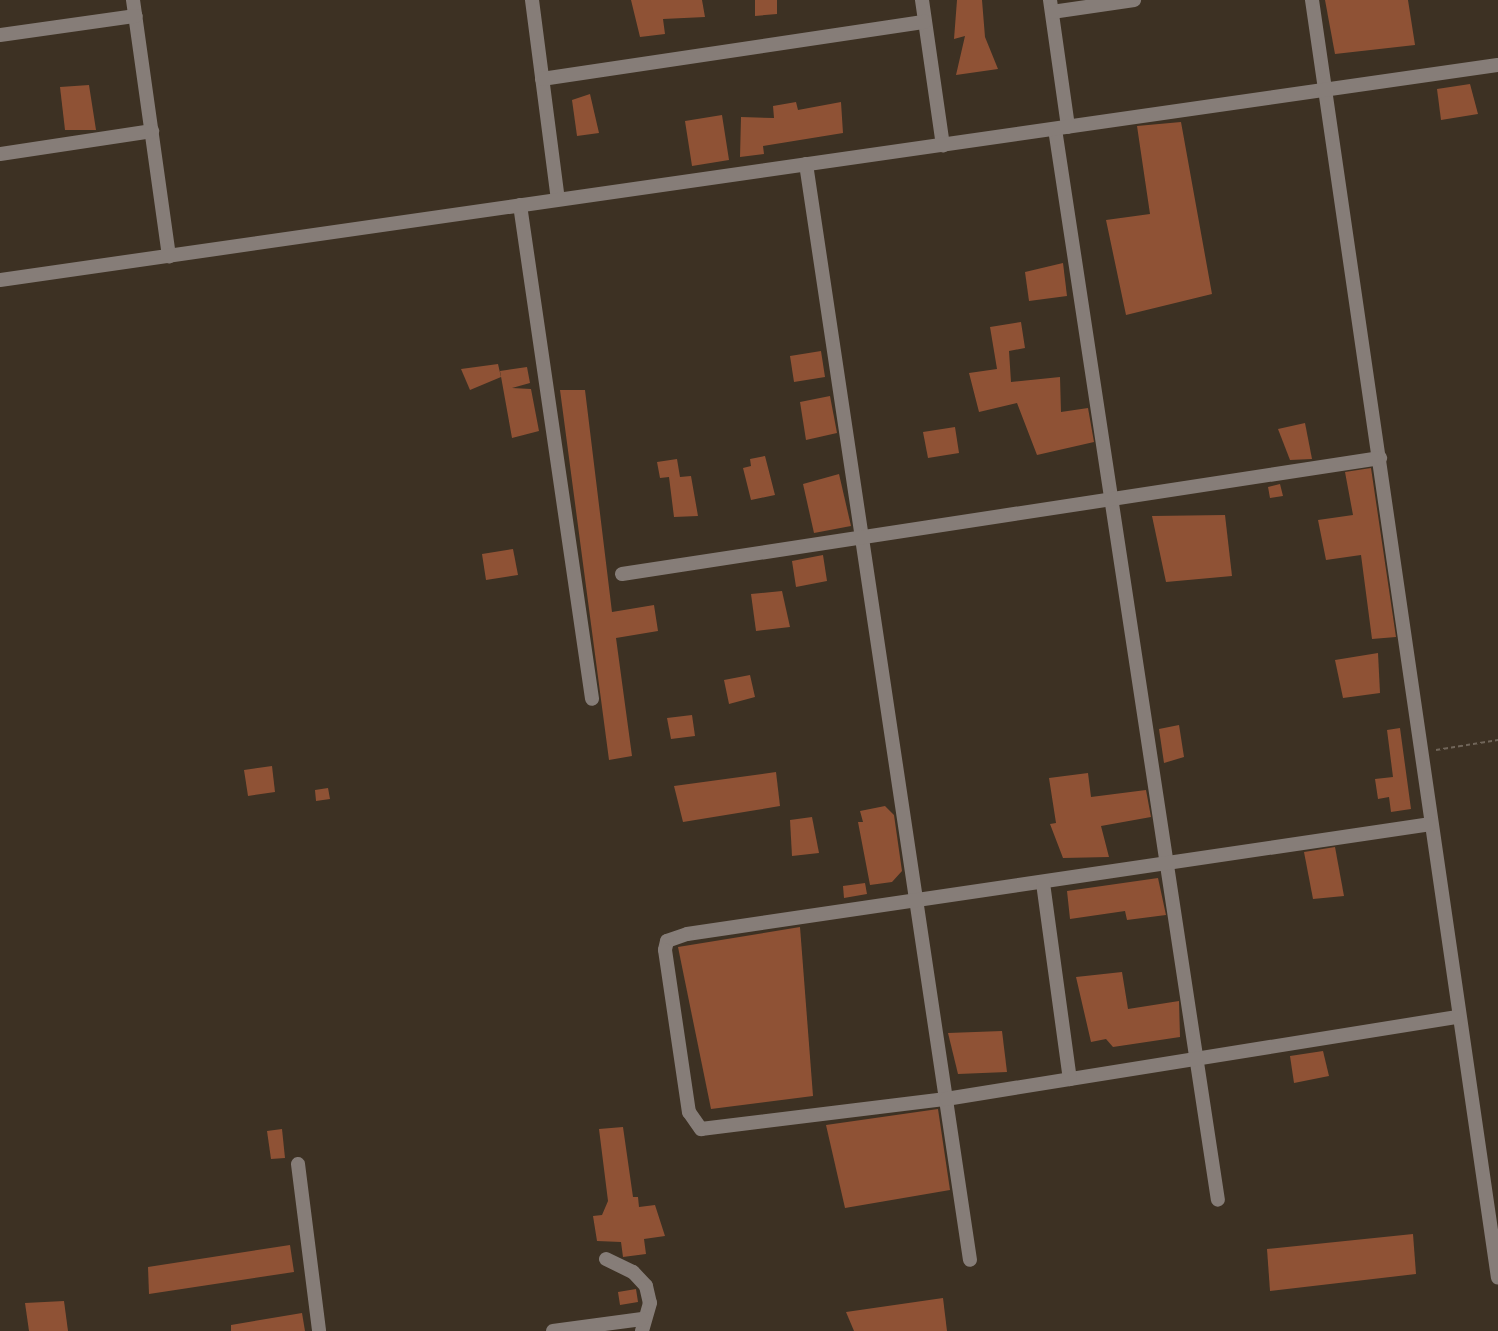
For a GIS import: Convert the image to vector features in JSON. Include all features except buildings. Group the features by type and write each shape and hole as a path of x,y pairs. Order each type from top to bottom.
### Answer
{"street":[{"path":"134,0 169,256"},
{"path":"532,0 558,199"},
{"path":"922,0 943,145"},
{"path":"1134,0 1051,6 1062,128 1112,501 1218,1200"},
{"path":"1312,0 1328,88 1457,1017 1498,1278"},
{"path":"0,35 136,16"},
{"path":"542,79 925,22"},
{"path":"0,280 1498,65"},
{"path":"0,154 152,132"},
{"path":"806,164 847,418 860,537 970,1260"},
{"path":"520,205 592,699"},
{"path":"622,574 1112,501 1380,458"},
{"path":"1431,824 917,903 687,934 667,941 689,1112 701,1130 946,1099 1457,1017"},
{"path":"1043,883 1070,1079"},
{"path":"298,1164 320,1331"},
{"path":"553,1331 642,1325 650,1303 646,1286 633,1272 606,1259"}],"path":[{"path":"1421,753 1498,740"}]}
